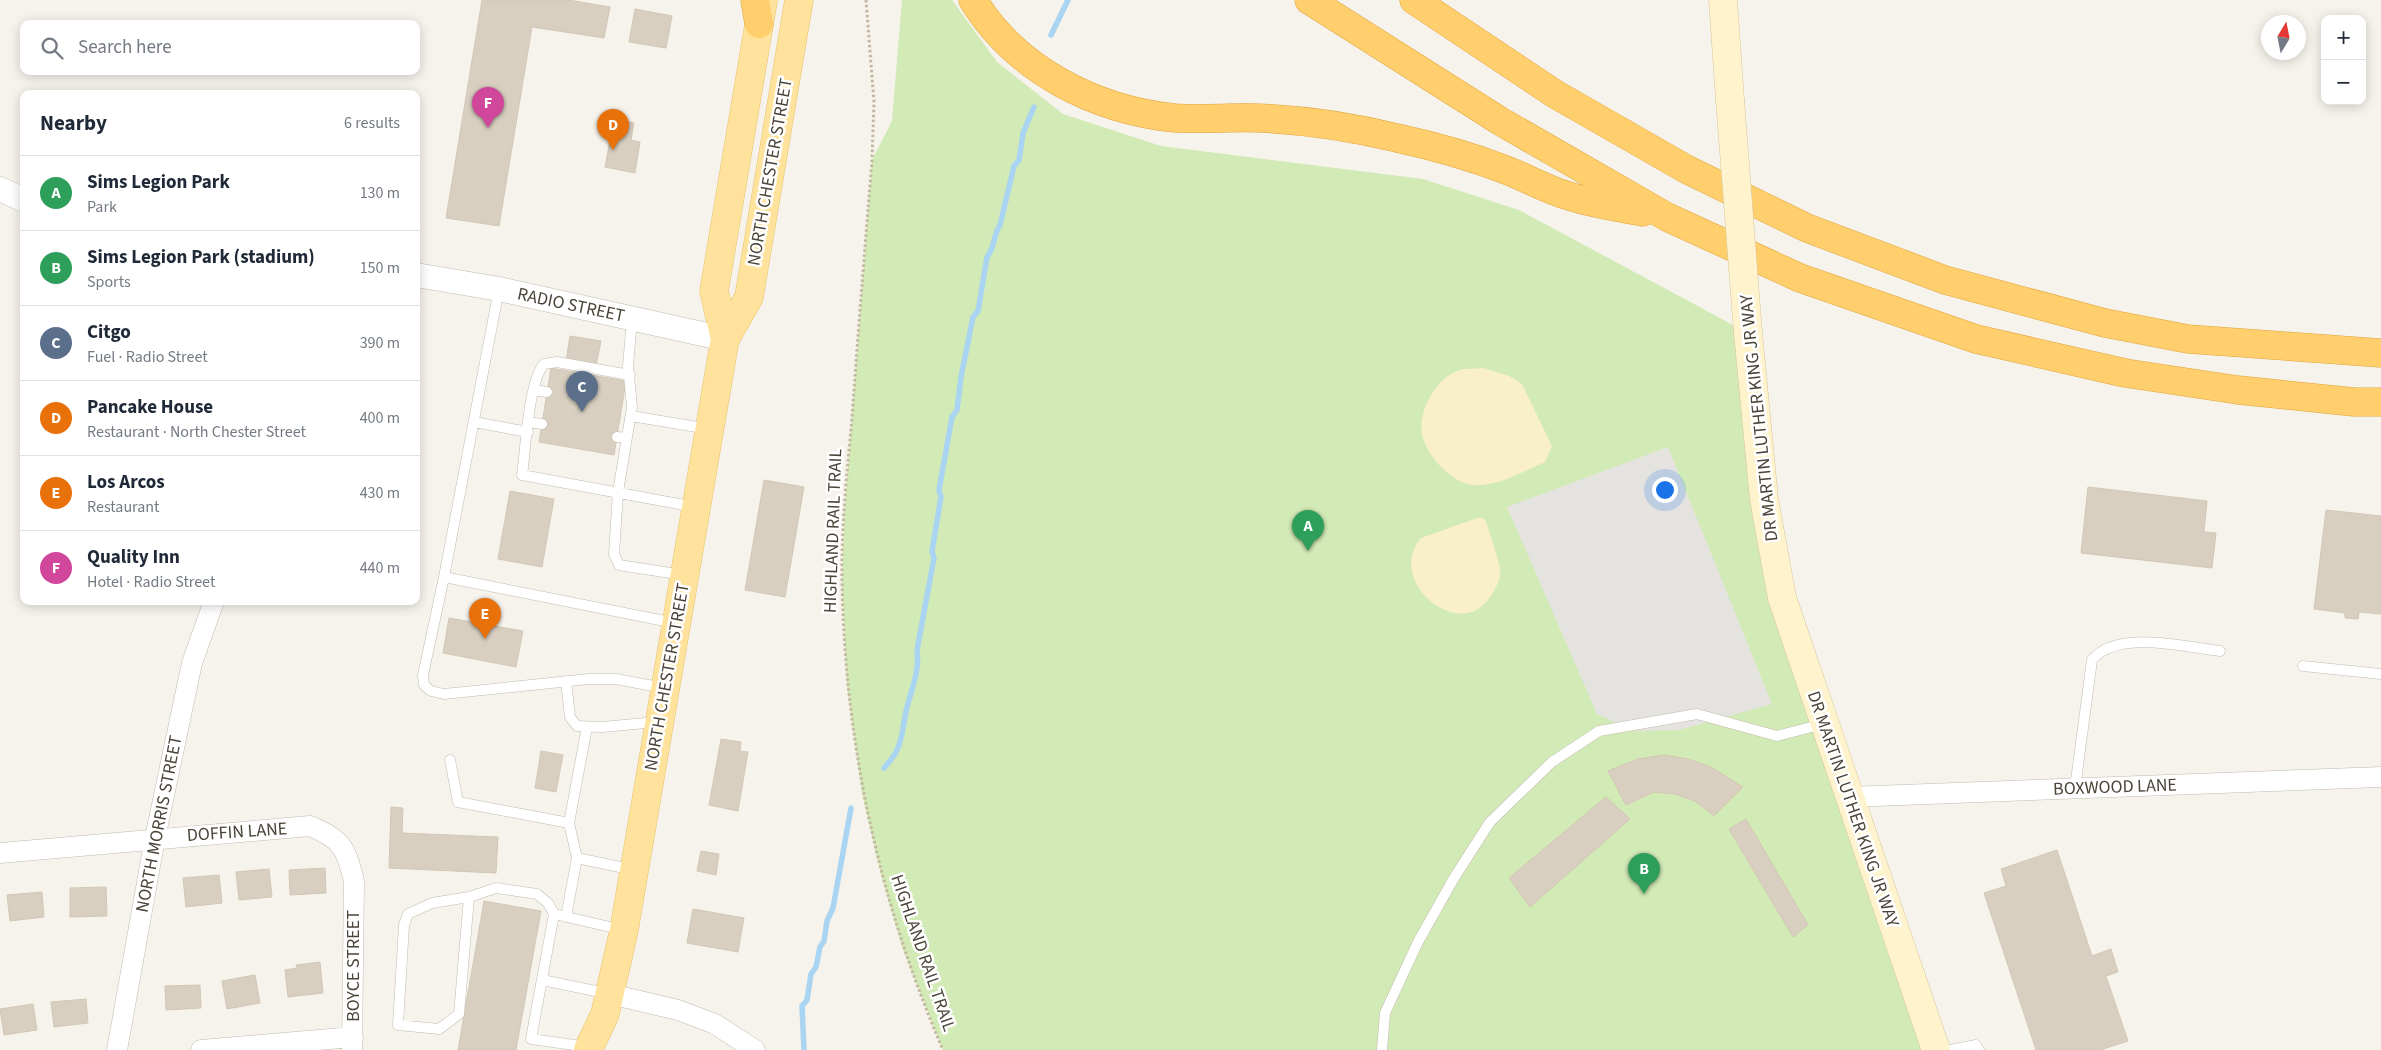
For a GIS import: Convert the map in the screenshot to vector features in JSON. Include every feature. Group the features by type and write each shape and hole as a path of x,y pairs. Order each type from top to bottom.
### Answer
{"highway":[{"path":"973,0 996,30 1013,47 1052,78 1097,101 1120,108 1177,118 1256,118 1362,130 1471,157 1568,196 1667,217"},
{"path":"1309,0 1500,121 1667,217 1800,278 1976,339 2134,375 2238,390 2354,402 2381,402"},
{"path":"1414,0 1555,94 1686,169 1808,228 1945,280 2105,323 2188,339 2381,353"}],"main road":[{"name":"NORTH CHESTER STREET","path":"596,1049 624,930 664,688 726,339 749,297 799,0"},
{"name":"DR MARTIN LUTHER KING JR WAY","path":"1723,0 1748,333 1764,499 1782,598 1848,797 1936,1050"},
{"name":"NORTH CHESTER STREET","path":"726,339 714,291 759,8"}],"street":[{"path":"0,189 20,198"},
{"name":"RADIO STREET","path":"420,276 499,289 726,339"},
{"name":"NORTH MORRIS STREET","path":"117,1050 155,838 192,663 213,605"},
{"name":"BOXWOOD LANE","path":"1848,797 2381,777"},
{"name":"DOFFIN LANE","path":"0,853 310,826 332,835 348,856 354,881"},
{"name":"BOYCE STREET","path":"353,1044 354,881"},
{"path":"608,1004 678,1010 715,1024 755,1050"},
{"path":"201,1050 353,1044"}],"lane":[{"path":"499,289 444,577 423,675 424,685 431,691 444,694 566,681 616,679 664,688"},
{"path":"632,319 628,366 630,375 629,409 622,437 614,554 616,561 620,564 684,576"},
{"path":"630,375 557,362 544,364 538,371 534,390 522,475 696,508"},
{"path":"534,390 547,392"},
{"path":"629,409 710,429"},
{"path":"474,422 528,427 542,424"},
{"path":"444,577 676,623"},
{"path":"2075,788 2092,660 2099,651 2118,643 2144,643 2220,651"},
{"path":"2303,666 2381,674"},
{"path":"566,681 573,723 577,726 659,722"},
{"path":"1382,1050 1385,1013 1418,942 1454,878 1490,822 1552,762 1599,731 1697,714 1777,736 1824,724"},
{"path":"566,917 578,858 569,823 587,727"},
{"path":"450,760 458,802 569,823"},
{"path":"578,858 634,870"},
{"path":"469,898 459,1014 438,1030 398,1024 404,925 408,914 432,903 469,898 496,888 537,894 548,903 554,914 531,1038 596,1049"},
{"path":"554,914 624,930"},
{"path":"542,980 608,1004"},
{"path":"1950,1050 1976,1044 1979,1050"}],"path":[{"name":"HIGHLAND RAIL TRAIL","path":"866,0 874,102 872,160 844,517 842,582 844,647 847,686 862,794 882,880 902,947 943,1050"}],"green space":[{"path":"902,0 952,0 997,62 1063,114 1161,146 1423,179 1519,210 1748,333 1764,499 1936,1050 943,1050 902,947 882,879 862,794 847,686 842,585 844,517 872,160 892,121"}],"sand":[{"path":"1483,368 1509,376 1522,384 1552,446 1545,462 1501,481 1491,484 1473,485 1465,483 1449,474 1434,459 1424,442 1422,425 1423,415 1430,396 1443,380 1460,370"},
{"path":"1477,518 1482,518 1486,521 1499,562 1499,581 1492,594 1479,609 1463,614 1447,611 1431,602 1419,589 1412,572 1412,555 1421,538"}],"shaded area":[{"path":"1668,447 1772,704 1679,730 1633,731 1597,714 1507,507"}],"building":[{"path":"482,0 569,0 610,7 604,38 532,27 499,226 446,218"},
{"path":"635,9 672,16 666,48 629,42"},
{"path":"614,119 634,123 631,140 640,142 635,173 605,167"},
{"path":"570,336 601,341 596,366 566,361"},
{"path":"551,368 626,381 614,455 539,442"},
{"path":"764,480 804,487 785,597 745,590"},
{"path":"2088,487 2207,501 2204,532 2216,533 2212,568 2081,553"},
{"path":"510,491 554,499 542,567 498,559"},
{"path":"2326,510 2381,516 2381,614 2359,612 2358,619 2345,618 2345,613 2314,609"},
{"path":"449,618 523,631 516,667 443,653"},
{"path":"721,739 741,742 740,751 748,752 738,811 709,805"},
{"path":"541,751 563,755 556,792 535,788"},
{"path":"1664,755 1688,759 1711,767 1743,787 1714,816 1695,801 1675,794 1654,792 1626,805 1608,771 1638,759"},
{"path":"1606,797 1630,819 1530,907 1509,878"},
{"path":"391,807 403,808 402,833 498,837 496,873 389,868"},
{"path":"1746,819 1808,925 1793,937 1729,829"},
{"path":"2057,850 2092,956 2111,949 2118,972 2106,976 2128,1041 2100,1050 2036,1050 1984,893 2006,886 2001,869"},
{"path":"701,851 719,854 716,875 697,871"},
{"path":"325,868 326,893 290,895 289,870"},
{"path":"269,869 272,897 239,900 236,872"},
{"path":"219,875 222,903 186,907 183,878"},
{"path":"106,887 107,916 70,917 70,888"},
{"path":"42,892 44,917 10,921 7,895"},
{"path":"484,901 541,911 516,1050 458,1050"},
{"path":"693,909 744,918 738,952 687,943"},
{"path":"320,962 323,993 288,997 285,970 297,968 296,965"},
{"path":"255,975 260,1003 227,1009 222,981"},
{"path":"200,985 201,1008 166,1010 165,986"},
{"path":"86,999 88,1023 54,1027 51,1002"},
{"path":"33,1004 37,1030 4,1035 0,1009"}],"waterway":[{"path":"1051,35 1068,0"},
{"path":"884,768 895,754 900,742 916,673 917,650 934,558 932,551 941,497 939,490 952,417 957,410 961,377 973,317 978,311 987,257 1000,225 1014,166 1019,160 1023,133 1034,107"},
{"path":"804,1050 802,1006 807,1000 811,974 816,967 820,947 824,941 827,921 833,908 851,808"}],"place":[{"name":"Quality Inn","path":"488,128"},
{"name":"Pancake House","path":"613,150"},
{"name":"Citgo","path":"582,412"},
{"name":"Sims Legion Park","path":"1308,551"},
{"name":"Los Arcos","path":"485,639"},
{"name":"Sims Legion Park (stadium)","path":"1644,894"}]}
